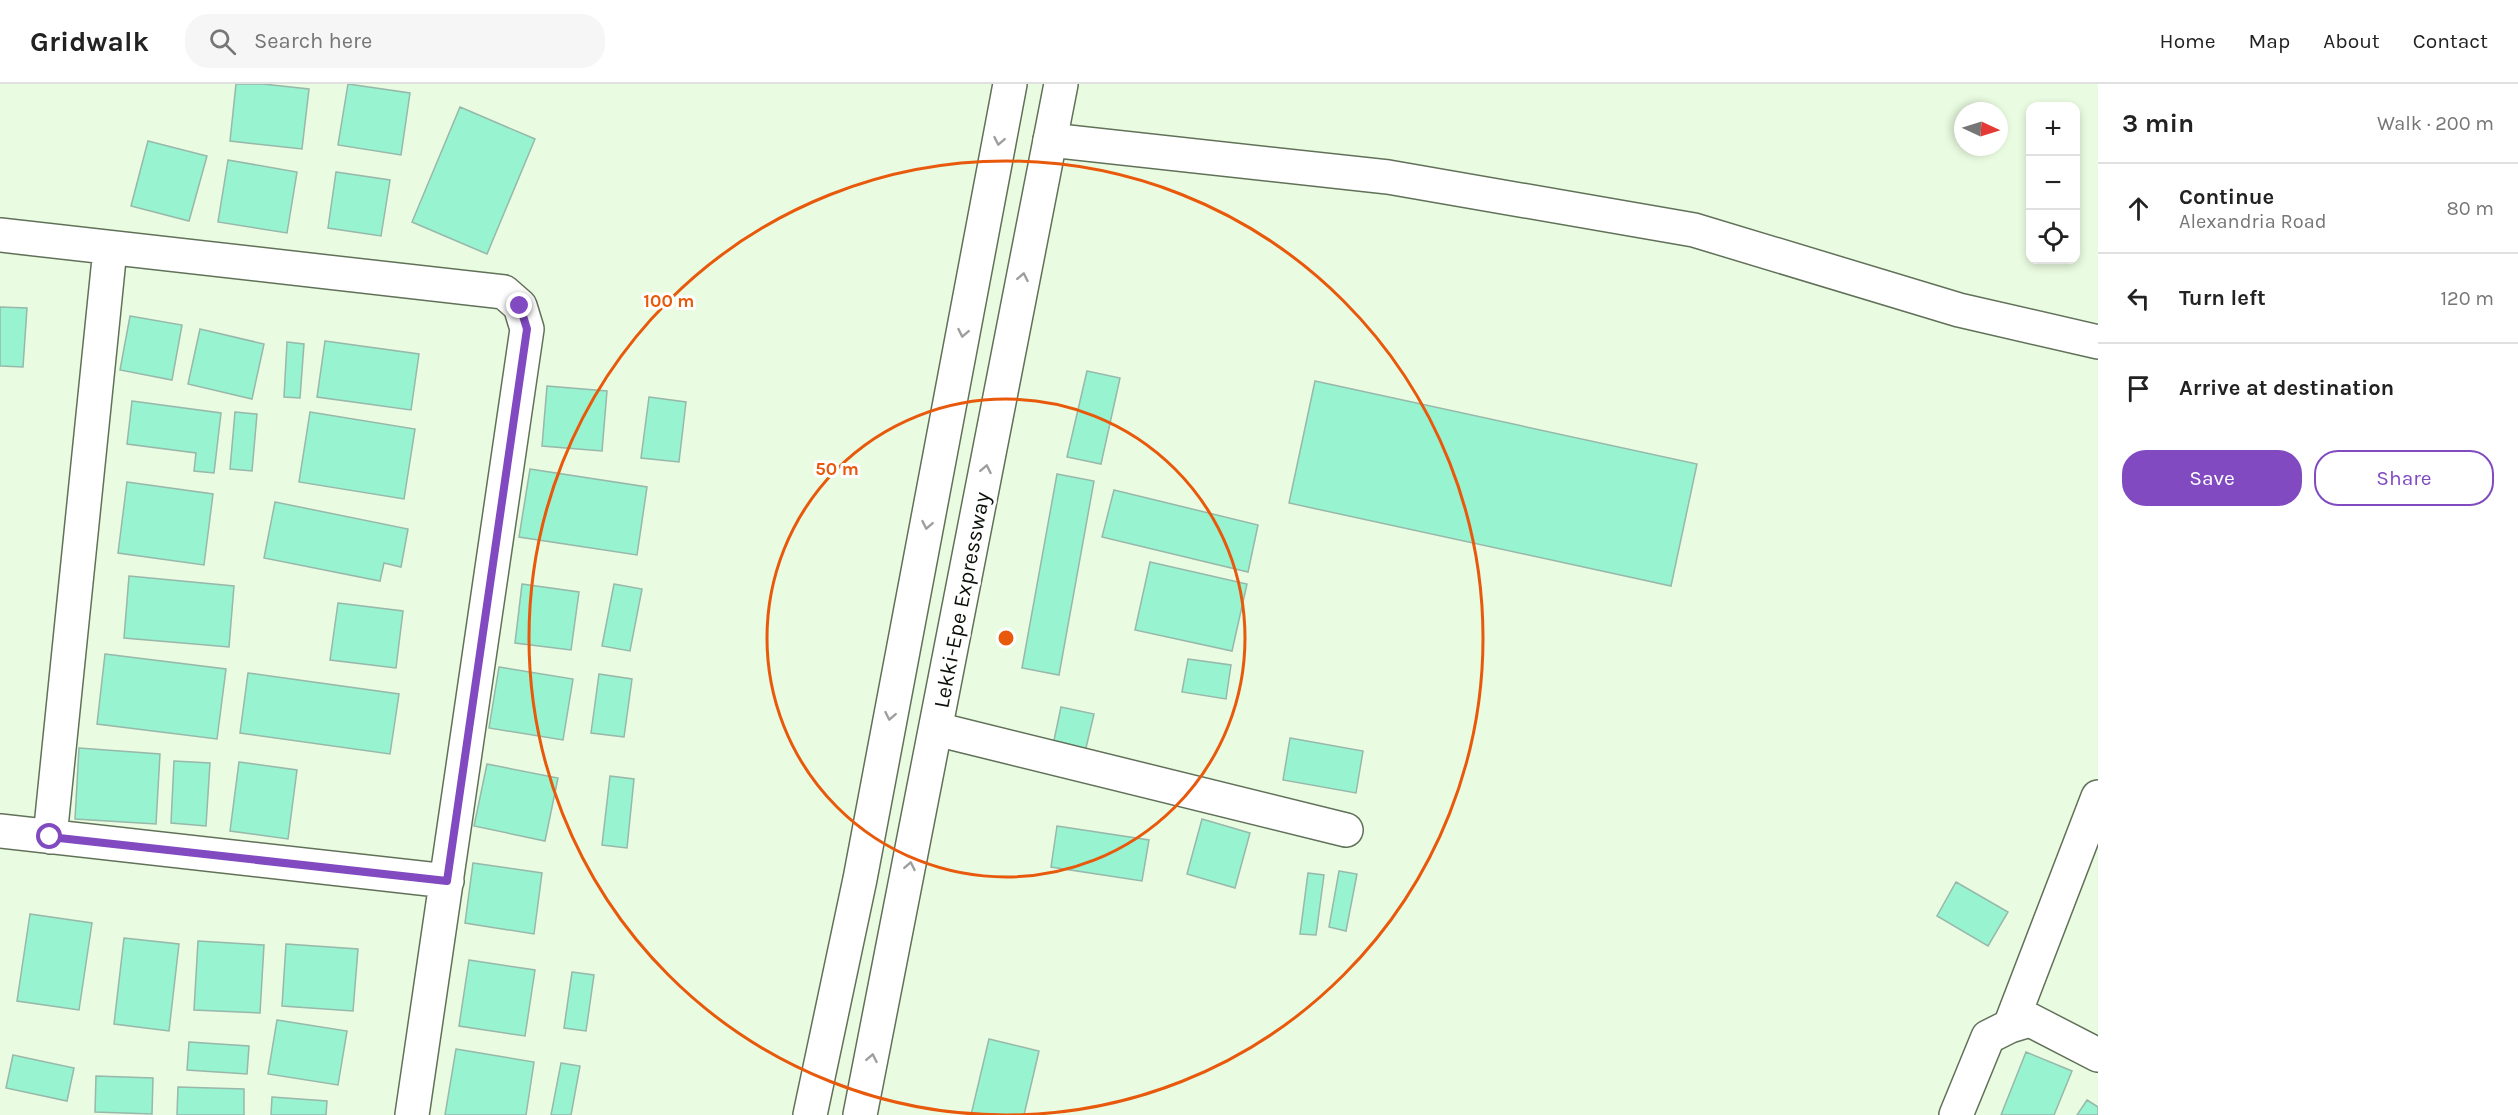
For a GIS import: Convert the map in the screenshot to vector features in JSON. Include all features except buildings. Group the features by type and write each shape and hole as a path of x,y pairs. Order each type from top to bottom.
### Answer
{"main road":[{"path":"810,1115 860,879 1010,84"},
{"name":"Lekki-Epe Expressway","path":"860,1115 1061,84"},
{"path":"1050,140 1388,177 1694,230 1959,310 2098,342"},
{"path":"0,236 504,292 520,306 527,329 412,1115"},
{"path":"50,837 110,249"},
{"path":"936,729 1346,830"},
{"path":"2010,1026 2098,797"},
{"path":"0,831 447,881"},
{"path":"1956,1115 1988,1037 2010,1026 2030,1020 2098,1055"}],"route":[{"path":"50,837 447,881 527,329 520,306"}]}
